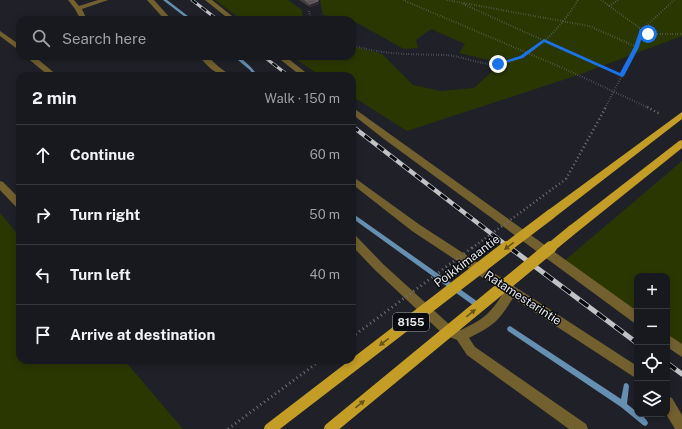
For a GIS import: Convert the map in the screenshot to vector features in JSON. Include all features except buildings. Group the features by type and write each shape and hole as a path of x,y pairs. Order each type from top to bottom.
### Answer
{"main road":[{"name":"Poikkimaantie","path":"356,363 682,115"},
{"name":"8155","path":"330,429 572,230 682,143"},
{"name":"Poikkimaantie","path":"270,429 355,364"}],"lane":[{"path":"71,0 78,8 82,16"},
{"path":"78,8 105,0"},
{"path":"150,0 165,16"},
{"path":"208,0 229,16"},
{"path":"0,33 16,46"},
{"path":"34,60 49,72"},
{"path":"207,60 221,72"},
{"path":"285,60 301,72"},
{"path":"356,113 473,200 634,316"},
{"name":"Ratamestarintie","path":"356,182 416,228 634,371"},
{"path":"0,184 16,201"},
{"path":"356,243 379,267 447,330 461,336 471,351 581,429"},
{"path":"461,336 486,324 497,314 511,291"},
{"path":"670,342 682,351"},
{"path":"670,408 682,428"}],"path":[{"path":"403,0 529,52 615,90 660,114"},
{"path":"447,0 564,20 589,26 636,47"},
{"path":"356,46 382,52 413,55 450,55 475,62 498,64 522,57 529,52 544,40 564,20 578,0"},
{"path":"601,0 648,34 682,34"},
{"path":"609,6 618,0"},
{"path":"356,334 566,179 615,90 636,47 642,30 674,0"},
{"path":"459,2 622,76"},
{"path":"309,11 310,16"},
{"path":"228,429 316,364"}],"green space":[{"path":"215,0 288,0 302,10 302,16 237,16"},
{"path":"320,0 682,0 682,36 578,75 407,131 356,99 356,72 315,72 297,60 356,60 356,47 382,54 413,85 441,91 474,88 497,67 493,61 459,53 465,44 431,29 416,40 418,48 404,49 356,22 356,16 323,15"},
{"path":"682,161 682,345 670,337 670,273 634,273 634,312 563,262"},
{"path":"0,213 16,232 16,364 127,364 183,429 0,429"}],"waterway":[{"path":"165,0 186,16"},
{"path":"240,60 253,72"},
{"path":"356,218 479,306"},
{"path":"510,329 623,405"},
{"path":"623,405 626,386"},
{"path":"623,405 645,423"}],"railway":[{"path":"192,0 213,16"},
{"path":"268,60 284,72"},
{"path":"356,129 510,248"},
{"path":"509,247 634,341"},
{"path":"670,365 682,374"}],"route":[{"path":"498,64 522,57 544,40 622,76 636,47 642,30 648,34"}]}
